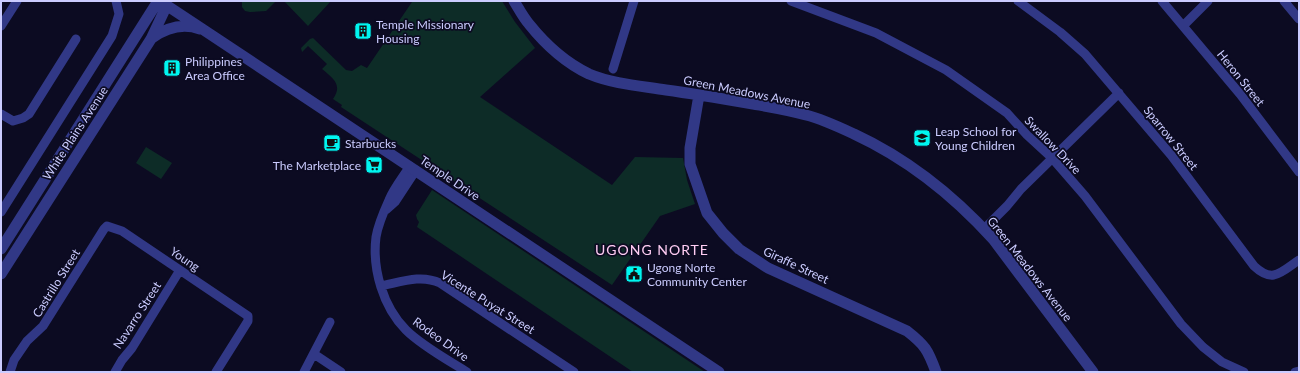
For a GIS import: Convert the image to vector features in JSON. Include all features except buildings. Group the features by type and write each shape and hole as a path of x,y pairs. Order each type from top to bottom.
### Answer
{"street":[{"path":"1,26 17,1"},
{"path":"1,212 112,36 119,14 116,1"},
{"name":"Green Meadows Avenue","path":"514,1 528,23 545,42 567,60 589,74 610,81 699,95 806,115 840,127 898,157 924,175 952,198 982,226 1093,372"},
{"path":"614,69 634,1"},
{"name":"Swallow Drive","path":"791,1 801,2 876,33 946,70 1007,114 1052,158 1085,196 1181,324 1203,347 1222,362 1244,372"},
{"name":"Sparrow Street","path":"1018,1 1060,32 1085,54 1171,155 1254,266 1263,274 1270,276 1280,273 1299,260"},
{"name":"Heron Street","path":"1162,1 1240,94 1299,172"},
{"path":"1183,26 1208,1"},
{"path":"1284,1 1299,19"},
{"name":"Temple Drive","path":"162,2 719,372"},
{"name":"White Plains Avenue","path":"1,274 150,39 162,2"},
{"name":"White Plains Avenue","path":"1,249 162,2"},
{"path":"150,39 160,32 176,27 195,27 208,32"},
{"path":"1,114 13,121 23,118 29,114 76,39"},
{"path":"982,226 1003,203 1021,189 1119,94"},
{"name":"Giraffe Street","path":"699,95 690,148 690,164 707,213 722,233 739,249 768,268 907,331 928,351 936,372"},
{"name":"Rodeo Drive","path":"413,168 396,195 395,202 384,211 376,236 375,250 377,270 381,286 393,312 406,331 466,372"},
{"name":"Young","path":"108,226 122,231 248,316 248,321 216,372"},
{"name":"Castrillo Street","path":"10,372 14,360 27,341 43,326 104,229 108,226"},
{"path":"8,237 19,244"},
{"name":"Navarro Street","path":"115,372 122,360 132,348 180,270"},
{"name":"Vicente Puyat Street","path":"381,286 412,279 433,280 574,372"},
{"path":"304,372 330,322"},
{"path":"314,354 341,372"}],"green space":[{"path":"242,1 276,1 266,11 250,12 245,11 242,7"},
{"path":"284,1 331,1 308,26"},
{"path":"414,1 502,1 515,22 535,48 480,97 612,185 635,157 683,158 687,180 695,204 660,216 612,285 341,107 342,105 333,99 337,90 335,82 322,69 327,64 308,46 302,52 301,48 313,38 346,70 352,71 361,65 367,68"},
{"path":"146,147 172,163 161,179 136,163"},
{"path":"432,190 705,372 633,372 417,227 419,222 416,215"}],"place":[{"name":"Temple Missionary Housing","path":"363,31"},
{"name":"Philippines Area Office","path":"172,68"},
{"name":"Leap School for Young Children","path":"922,138"},
{"name":"Starbucks","path":"332,143"},
{"name":"The Marketplace","path":"374,165"},
{"name":"Ugong Norte Community Center","path":"634,274"}],"district":[{"name":"UGONG NORTE","path":"652,249"}]}
